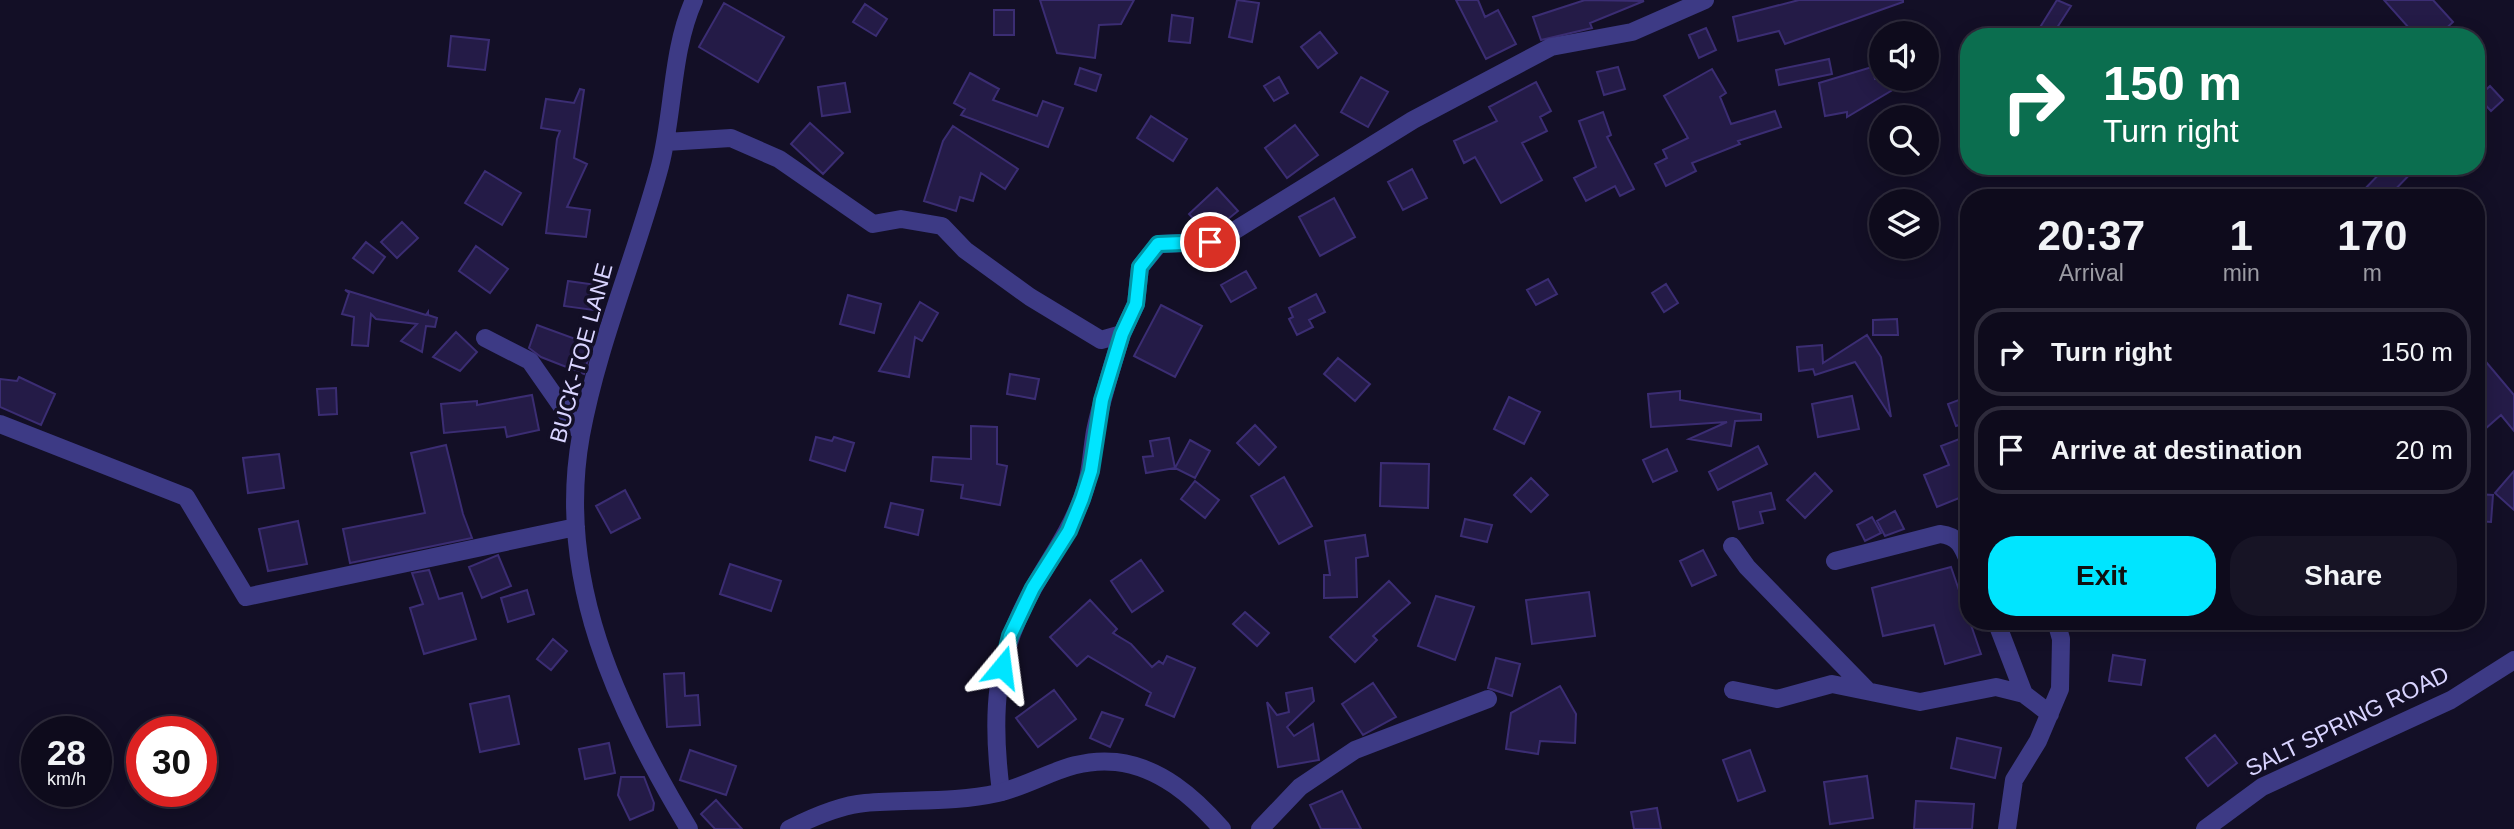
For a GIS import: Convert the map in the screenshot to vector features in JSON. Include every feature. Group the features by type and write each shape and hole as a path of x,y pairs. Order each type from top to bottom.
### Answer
{"street":[{"name":"BUCK-TOE LANE","path":"690,829 648,760 613,687 587,602 576,527 575,482 581,434 609,329 666,142 683,31 694,0"},
{"path":"1001,792 994,717 1010,636 1027,600 1069,531 1082,499 1091,471 1102,400 1122,334 1136,304 1140,267 1158,244 1210,242 1229,234 1413,120 1550,47 1632,32 1705,0"},
{"path":"666,142 731,138 779,159 873,224 901,219 942,226 965,250 1030,297 1101,340 1122,334"},
{"path":"485,338 530,361 581,434"},
{"path":"0,424 186,497 246,597 576,527"},
{"path":"1835,561 1940,534 1951,535 1960,543"},
{"path":"1732,546 1747,567 1867,690"},
{"path":"1999,630 2024,694"},
{"path":"2007,829 2014,780 2050,714 2060,689 2061,639 2058,630"},
{"name":"SALT SPRING ROAD","path":"2205,829 2262,787 2451,701 2514,660"},
{"path":"1732,690 1777,699 1832,684 1920,702 1996,687 2024,694 2050,714"},
{"path":"1260,829 1300,787 1355,750 1488,699"},
{"path":"789,829 808,819 862,803 956,801 1001,792 1060,767 1116,762 1167,778 1222,829"}],"building":[{"path":"1040,0 1134,0 1121,24 1099,25 1095,58 1057,53"},
{"path":"1237,0 1259,3 1252,42 1229,37"},
{"path":"1456,0 1478,0 1485,17 1498,10 1516,44 1486,59"},
{"path":"1585,0 1644,1 1590,23 1592,28 1541,40 1533,17"},
{"path":"1799,0 1903,2 1785,44 1779,31 1738,41 1733,17"},
{"path":"2057,0 2071,6 2057,28 2040,28"},
{"path":"2384,0 2433,0 2453,22 2447,28 2409,28"},
{"path":"724,3 784,37 758,82 699,47"},
{"path":"865,4 887,19 876,36 853,22"},
{"path":"994,10 1014,10 1014,35 994,35"},
{"path":"1172,15 1193,18 1190,43 1169,41"},
{"path":"1706,28 1716,50 1699,58 1689,35"},
{"path":"1320,32 1337,53 1318,68 1301,47"},
{"path":"451,36 489,40 485,70 448,66"},
{"path":"1829,59 1832,74 1779,85 1776,70"},
{"path":"1618,67 1625,89 1604,95 1597,72"},
{"path":"1080,68 1101,75 1096,91 1075,84"},
{"path":"1869,68 1869,91 1891,91 1847,117 1847,112 1825,116 1819,83"},
{"path":"1712,69 1726,93 1720,97 1731,124 1775,111 1781,127 1738,141 1740,144 1692,163 1696,171 1666,186 1655,164 1667,158 1663,150 1688,138 1664,96"},
{"path":"970,73 999,89 993,100 1037,116 1043,101 1063,108 1048,147 961,115 965,109 954,103"},
{"path":"1279,77 1288,93 1274,101 1264,86"},
{"path":"1361,77 1388,92 1368,127 1341,112"},
{"path":"1536,82 1551,111 1540,117 1547,131 1522,143 1542,180 1501,203 1475,157 1464,163 1454,141 1497,121 1489,107"},
{"path":"845,83 850,112 822,116 818,87"},
{"path":"2490,86 2503,100 2491,111 2485,105 2485,91"},
{"path":"580,89 584,90 574,158 587,164 567,207 590,210 586,237 546,233 560,131 541,128 546,99 574,103"},
{"path":"1603,112 1611,135 1607,137 1634,189 1620,196 1615,186 1586,201 1574,178 1596,167 1579,121"},
{"path":"1151,116 1187,139 1173,161 1137,138"},
{"path":"810,123 843,153 823,174 791,144"},
{"path":"1295,125 1318,155 1287,178 1265,148"},
{"path":"953,126 1018,169 1005,189 981,173 973,201 960,197 956,211 924,201 943,141"},
{"path":"1412,169 1427,198 1403,210 1388,182"},
{"path":"485,171 521,193 502,225 465,203"},
{"path":"2378,175 2409,175 2396,189 2365,189"},
{"path":"1217,188 1238,211 1222,224 1205,231 1189,214"},
{"path":"1334,198 1355,237 1320,256 1299,217"},
{"path":"402,222 418,238 397,258 381,242"},
{"path":"366,242 385,257 373,273 353,258"},
{"path":"476,246 508,269 490,293 459,271"},
{"path":"1246,271 1256,288 1231,302 1221,285"},
{"path":"1548,279 1557,294 1536,305 1527,290"},
{"path":"568,281 597,285 593,310 564,306"},
{"path":"1666,284 1678,303 1664,312 1652,293"},
{"path":"345,290 426,315 428,312 428,315 437,318 435,327 426,326 422,352 401,341 417,324 376,319 371,314 368,346 352,345 354,317 342,314 349,293"},
{"path":"1316,294 1325,312 1309,320 1313,327 1297,335 1289,319 1293,317 1289,308"},
{"path":"848,295 881,304 874,333 840,324"},
{"path":"920,302 938,313 922,341 915,337 909,377 879,371"},
{"path":"1161,305 1202,326 1175,377 1134,356"},
{"path":"1897,319 1898,335 1873,335 1873,320"},
{"path":"537,325 592,345 584,374 541,357 529,348"},
{"path":"456,332 477,352 460,371 433,357"},
{"path":"1867,335 1881,357 1891,417 1855,362 1815,375 1813,369 1799,371 1797,347 1822,345 1823,363"},
{"path":"1338,358 1370,384 1355,401 1324,374"},
{"path":"2485,361 2514,395 2514,431 2501,415 2485,429"},
{"path":"1010,374 1039,379 1035,399 1007,394"},
{"path":"19,377 55,394 41,425 0,407 0,379 17,381"},
{"path":"336,388 337,414 319,415 317,389"},
{"path":"1680,391 1680,400 1761,414 1761,420 1735,421 1731,446 1689,439 1727,422 1651,427 1648,394"},
{"path":"532,395 539,430 507,437 505,427 444,433 441,404 477,401 477,405"},
{"path":"1852,396 1859,429 1818,437 1812,404"},
{"path":"1509,397 1540,412 1524,444 1494,429"},
{"path":"1960,400 1960,425 1956,426 1948,404"},
{"path":"1255,425 1276,447 1259,465 1237,443"},
{"path":"971,426 997,427 997,464 1007,466 1000,505 961,498 963,485 931,481 933,457 971,459"},
{"path":"816,437 832,441 834,437 854,443 845,471 810,460"},
{"path":"1169,438 1175,468 1146,473 1143,457 1153,456 1150,441"},
{"path":"1960,439 1960,498 1937,507 1924,475 1949,465 1941,446"},
{"path":"1190,440 1210,451 1195,478 1175,468"},
{"path":"446,445 463,514 472,538 350,563 343,529 425,513 411,453"},
{"path":"1758,446 1767,464 1718,490 1709,472"},
{"path":"1667,449 1677,471 1653,482 1643,460"},
{"path":"279,454 284,488 248,493 243,458"},
{"path":"1381,463 1429,464 1428,508 1380,506"},
{"path":"2514,471 2514,510 2495,493"},
{"path":"1815,473 1832,491 1805,518 1787,500"},
{"path":"1284,477 1312,526 1279,544 1251,496"},
{"path":"1531,478 1548,495 1531,512 1514,495"},
{"path":"1195,481 1219,500 1205,518 1181,499"},
{"path":"625,490 640,518 611,533 596,506"},
{"path":"1771,493 1775,509 1760,512 1763,523 1739,529 1733,502"},
{"path":"2485,495 2493,495 2491,522 2485,522"},
{"path":"891,503 923,510 918,535 885,527"},
{"path":"1895,511 1904,529 1885,536 1877,521"},
{"path":"1872,517 1881,533 1865,541 1857,525"},
{"path":"1465,519 1492,525 1487,542 1461,536"},
{"path":"298,521 307,564 268,571 259,529"},
{"path":"1365,535 1368,556 1356,558 1357,597 1324,598 1324,575 1330,575 1325,541"},
{"path":"1703,550 1716,575 1692,586 1680,561"},
{"path":"498,555 511,586 482,598 469,567"},
{"path":"1141,560 1163,591 1132,612 1111,581"},
{"path":"730,564 781,581 771,611 720,594"},
{"path":"1951,567 1960,593 1960,630 1973,630 1981,654 1945,664 1934,625 1883,636 1872,588"},
{"path":"429,570 439,599 462,593 476,639 424,654 410,608 423,604 412,573"},
{"path":"1389,581 1410,603 1373,636 1377,640 1355,662 1330,637"},
{"path":"527,590 534,614 508,622 501,598"},
{"path":"1589,592 1595,636 1532,644 1526,600"},
{"path":"1436,596 1474,607 1455,660 1418,646"},
{"path":"1090,600 1117,629 1113,633 1131,644 1152,667 1159,661 1163,664 1167,656 1195,668 1174,717 1146,705 1151,693 1088,656 1077,666 1050,637"},
{"path":"1245,612 1269,633 1257,646 1233,624"},
{"path":"553,639 567,651 551,670 537,659"},
{"path":"2113,655 2145,660 2141,685 2109,681"},
{"path":"1496,658 1520,664 1512,696 1488,688"},
{"path":"684,673 685,696 698,695 700,725 667,727 664,674"},
{"path":"1373,683 1396,717 1363,735 1342,704"},
{"path":"1560,686 1576,714 1575,743 1540,741 1538,754 1506,749 1511,713"},
{"path":"1312,688 1314,701 1287,727 1294,736 1313,724 1319,760 1278,767 1267,702 1277,715 1289,712 1286,693"},
{"path":"1054,690 1076,719 1038,747 1016,718"},
{"path":"509,696 519,744 480,752 470,704"},
{"path":"1102,712 1123,719 1110,747 1090,738"},
{"path":"2215,735 2237,763 2208,786 2186,758"},
{"path":"1957,738 2001,748 1995,778 1951,768"},
{"path":"609,743 615,773 585,779 579,749"},
{"path":"690,750 736,766 726,795 680,780"},
{"path":"1750,750 1765,791 1738,801 1723,760"},
{"path":"1867,776 1873,818 1830,824 1824,782"},
{"path":"621,777 644,777 654,803 653,810 630,820 618,795"},
{"path":"1342,791 1361,829 1321,829 1310,805"},
{"path":"716,800 742,829 715,829 701,814"},
{"path":"1916,801 1974,804 1972,829 1914,829"},
{"path":"1657,808 1661,829 1634,829 1631,812"}],"route":[{"path":"1002,667 1010,636 1033,588 1069,531 1082,499 1091,471 1102,400 1122,334 1136,304 1140,267 1158,244 1210,242"}]}
